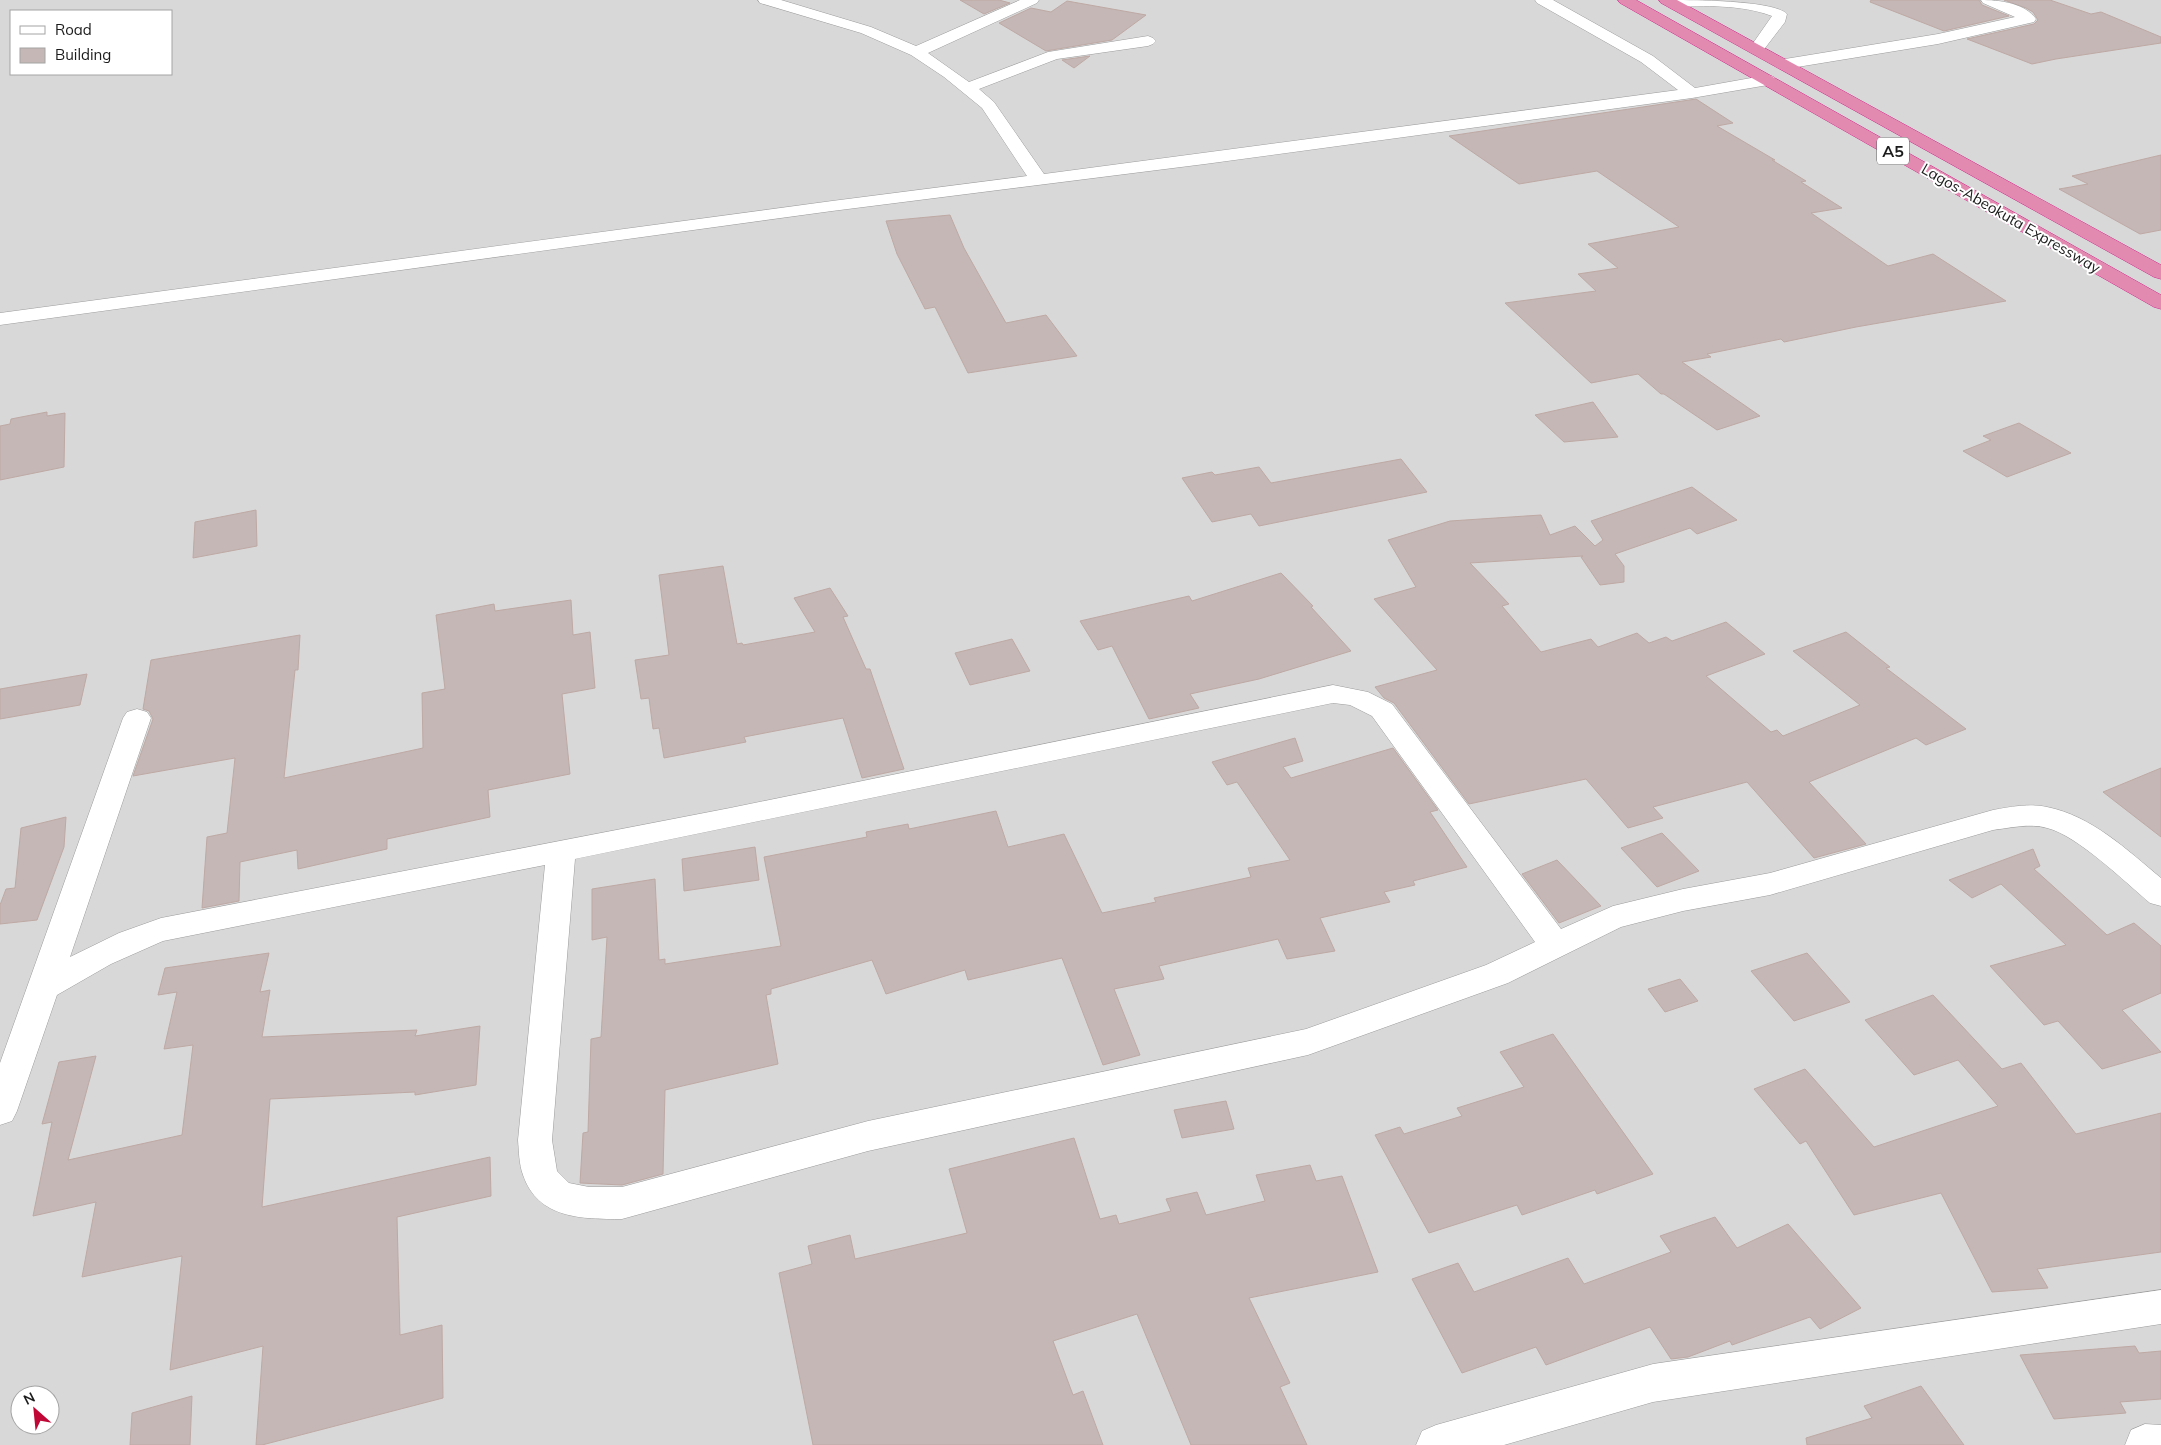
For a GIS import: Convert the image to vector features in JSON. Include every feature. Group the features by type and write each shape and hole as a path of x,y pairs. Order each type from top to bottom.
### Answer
{"highway":[{"name":"Lagos-Abeokuta Expressway","path":"1625,0 2161,303"},
{"name":"Lagos-Abeokuta Expressway","path":"1669,2 1785,64 2161,273"}],"street":[{"path":"765,0 866,30 916,52 950,74 988,105 1039,180"},
{"path":"916,52 1032,0"},
{"path":"1542,0 1647,60 1692,92"},
{"path":"1669,2 1744,0 1768,6 1780,14 1777,22 1757,50"},
{"path":"1785,64 1938,39 2028,20 2013,10 1988,0"},
{"path":"968,88 1054,55 1148,41"},
{"path":"0,319 1692,92 1768,80"},
{"path":"42,988 105,952 134,938 161,930 730,818 1333,694 1355,696 1368,701 1382,710 1555,945"},
{"path":"0,1111 137,718"},
{"path":"561,850 535,1140 542,1177 552,1192 587,1203 622,1203 868,1136 1308,1042 1497,974 1613,918 1683,900 1770,884 1994,820 2020,815 2048,817 2064,823 2086,835 2161,895"},
{"path":"1436,1445 1653,1383 2161,1307"}],"shaded area":[{"path":"0,0 2161,0 2161,1445 0,1445"}],"building":[{"path":"960,0 999,0 1010,3 984,14"},
{"path":"1871,0 1979,0 1982,5 2009,16 1944,31 1870,2"},
{"path":"2004,0 2050,0 2091,14 2101,12 2161,37 2161,43 2032,64 1967,39 2034,24 2038,20 2033,12"},
{"path":"1067,1 1146,15 1112,40 1046,51 999,23 1031,8 1051,12"},
{"path":"1090,56 1074,68 1062,60"},
{"path":"1696,99 1733,123 1717,126 1775,160 1772,160 1806,181 1801,182 1842,208 1811,213 1888,266 1933,254 2006,301 1856,327 1784,342 1781,339 1707,354 1711,357 1682,362 1760,416 1717,430 1664,394 1661,394 1638,374 1591,383 1505,303 1596,291 1578,274 1618,268 1588,244 1679,227 1597,171 1519,184 1449,136"},
{"path":"2161,155 2161,230 2140,234 2059,189 2088,184 2072,176"},
{"path":"950,215 964,248 1006,323 1046,315 1077,356 968,373 935,307 925,309 897,254 886,221"},
{"path":"1593,402 1618,437 1564,442 1535,415"},
{"path":"47,412 47,416 65,413 64,467 0,480 0,426 10,424 11,419"},
{"path":"2019,423 2071,453 2007,477 1963,451 1991,440 1983,436"},
{"path":"1401,459 1427,492 1259,526 1251,514 1212,522 1182,478 1212,472 1215,475 1259,467 1271,483"},
{"path":"1692,487 1737,520 1697,534 1690,528 1615,554 1624,566 1624,582 1600,585 1581,557 1583,556 1470,563 1509,604 1502,606 1541,652 1591,639 1598,647 1637,633 1649,643 1666,637 1672,641 1726,622 1765,654 1706,676 1771,732 1777,730 1783,736 1860,705 1793,651 1846,632 1890,667 1886,668 1966,729 1926,745 1916,738 1809,782 1866,844 1814,858 1747,782 1653,807 1663,818 1628,828 1586,779 1469,804 1394,703 1384,698 1375,687 1437,670 1374,599 1416,587 1388,540 1450,521 1541,515 1550,535 1575,526 1595,546 1603,540 1591,521"},
{"path":"256,510 257,546 193,558 195,522"},
{"path":"723,566 737,644 742,643 743,645 815,632 794,598 830,588 848,616 843,617 866,669 870,669 904,769 862,778 843,718 744,737 746,742 664,758 659,728 653,729 649,698 641,699 635,660 669,655 659,575"},
{"path":"1281,573 1313,606 1311,607 1351,651 1259,679 1190,694 1199,708 1149,719 1112,646 1098,650 1080,621 1189,596 1192,601"},
{"path":"571,600 573,635 590,632 595,688 562,694 570,774 488,790 490,817 387,839 387,849 298,869 297,850 240,862 239,901 202,908 207,837 227,833 235,758 133,776 153,719 149,711 143,709 151,660 300,635 298,670 295,670 284,778 423,748 422,693 445,689 436,615 494,604 495,611"},
{"path":"1012,639 1030,671 970,685 955,653"},
{"path":"87,674 80,705 0,719 0,689"},
{"path":"1295,738 1303,761 1283,767 1291,778 1393,748 1438,810 1430,812 1467,867 1413,881 1415,885 1384,892 1390,902 1320,918 1335,951 1287,959 1278,939 1159,966 1164,979 1114,989 1140,1055 1103,1065 1062,958 968,980 965,970 886,994 872,960 771,989 771,994 766,995 778,1064 665,1090 663,1174 622,1185 580,1183 583,1133 588,1132 591,1039 601,1037 607,937 592,940 592,889 655,879 659,960 665,959 665,964 781,946 764,857 867,837 866,832 908,824 909,829 996,811 1008,847 1064,834 1102,913 1156,902 1154,898 1251,877 1248,868 1290,860 1237,782 1227,785 1212,762"},
{"path":"2161,768 2161,837 2103,792"},
{"path":"66,817 64,847 37,920 0,924 0,905 6,889 15,888 21,828"},
{"path":"1662,833 1699,871 1657,887 1621,848"},
{"path":"755,847 759,880 684,891 682,859"},
{"path":"2033,849 2040,866 2034,869 2107,935 2134,923 2161,946 2161,993 2122,1010 2161,1052 2102,1069 2058,1021 2044,1025 1990,966 2066,945 2001,884 1972,898 1949,880"},
{"path":"1557,860 1601,906 1559,923 1522,874"},
{"path":"269,953 260,992 270,990 262,1037 417,1030 415,1036 480,1026 476,1085 415,1095 415,1092 270,1099 262,1207 490,1157 491,1196 397,1217 400,1335 442,1325 443,1398 256,1445 263,1346 170,1370 182,1256 82,1277 96,1202 33,1216 52,1122 42,1124 59,1062 96,1056 68,1160 182,1135 193,1045 164,1049 177,992 158,995 165,968"},
{"path":"1807,953 1850,1002 1794,1021 1751,971"},
{"path":"1680,979 1698,1001 1665,1012 1648,989"},
{"path":"1933,995 2002,1069 2021,1063 2076,1134 2161,1113 2161,1252 2037,1269 2048,1288 1992,1292 1941,1193 1854,1215 1806,1141 1800,1144 1754,1089 1805,1069 1874,1147 1998,1106 1958,1060 1914,1075 1865,1020"},
{"path":"1553,1034 1653,1174 1597,1194 1595,1190 1522,1215 1517,1205 1429,1233 1375,1135 1400,1127 1404,1134 1462,1116 1457,1108 1524,1087 1500,1052"},
{"path":"1226,1101 1234,1129 1182,1138 1174,1110"},
{"path":"1074,1138 1100,1219 1116,1215 1119,1224 1171,1211 1166,1199 1197,1192 1206,1215 1265,1201 1256,1175 1310,1165 1316,1181 1342,1176 1378,1272 1249,1298 1290,1383 1280,1387 1307,1445 1191,1445 1137,1314 1053,1341 1073,1395 1083,1391 1103,1445 813,1445 779,1273 812,1264 808,1246 850,1235 855,1259 967,1233 949,1169"},
{"path":"1715,1217 1737,1248 1788,1224 1861,1308 1820,1329 1810,1317 1732,1345 1730,1341 1688,1357 1671,1359 1650,1327 1546,1365 1536,1347 1462,1373 1412,1279 1458,1263 1474,1292 1568,1258 1584,1284 1671,1252 1660,1236"},
{"path":"2135,1346 2139,1353 2161,1351 2161,1399 2120,1402 2126,1413 2054,1419 2020,1355"},
{"path":"1921,1386 1964,1445 1807,1445 1806,1438 1872,1418 1864,1406"},
{"path":"192,1396 190,1445 130,1445 132,1413"}]}
